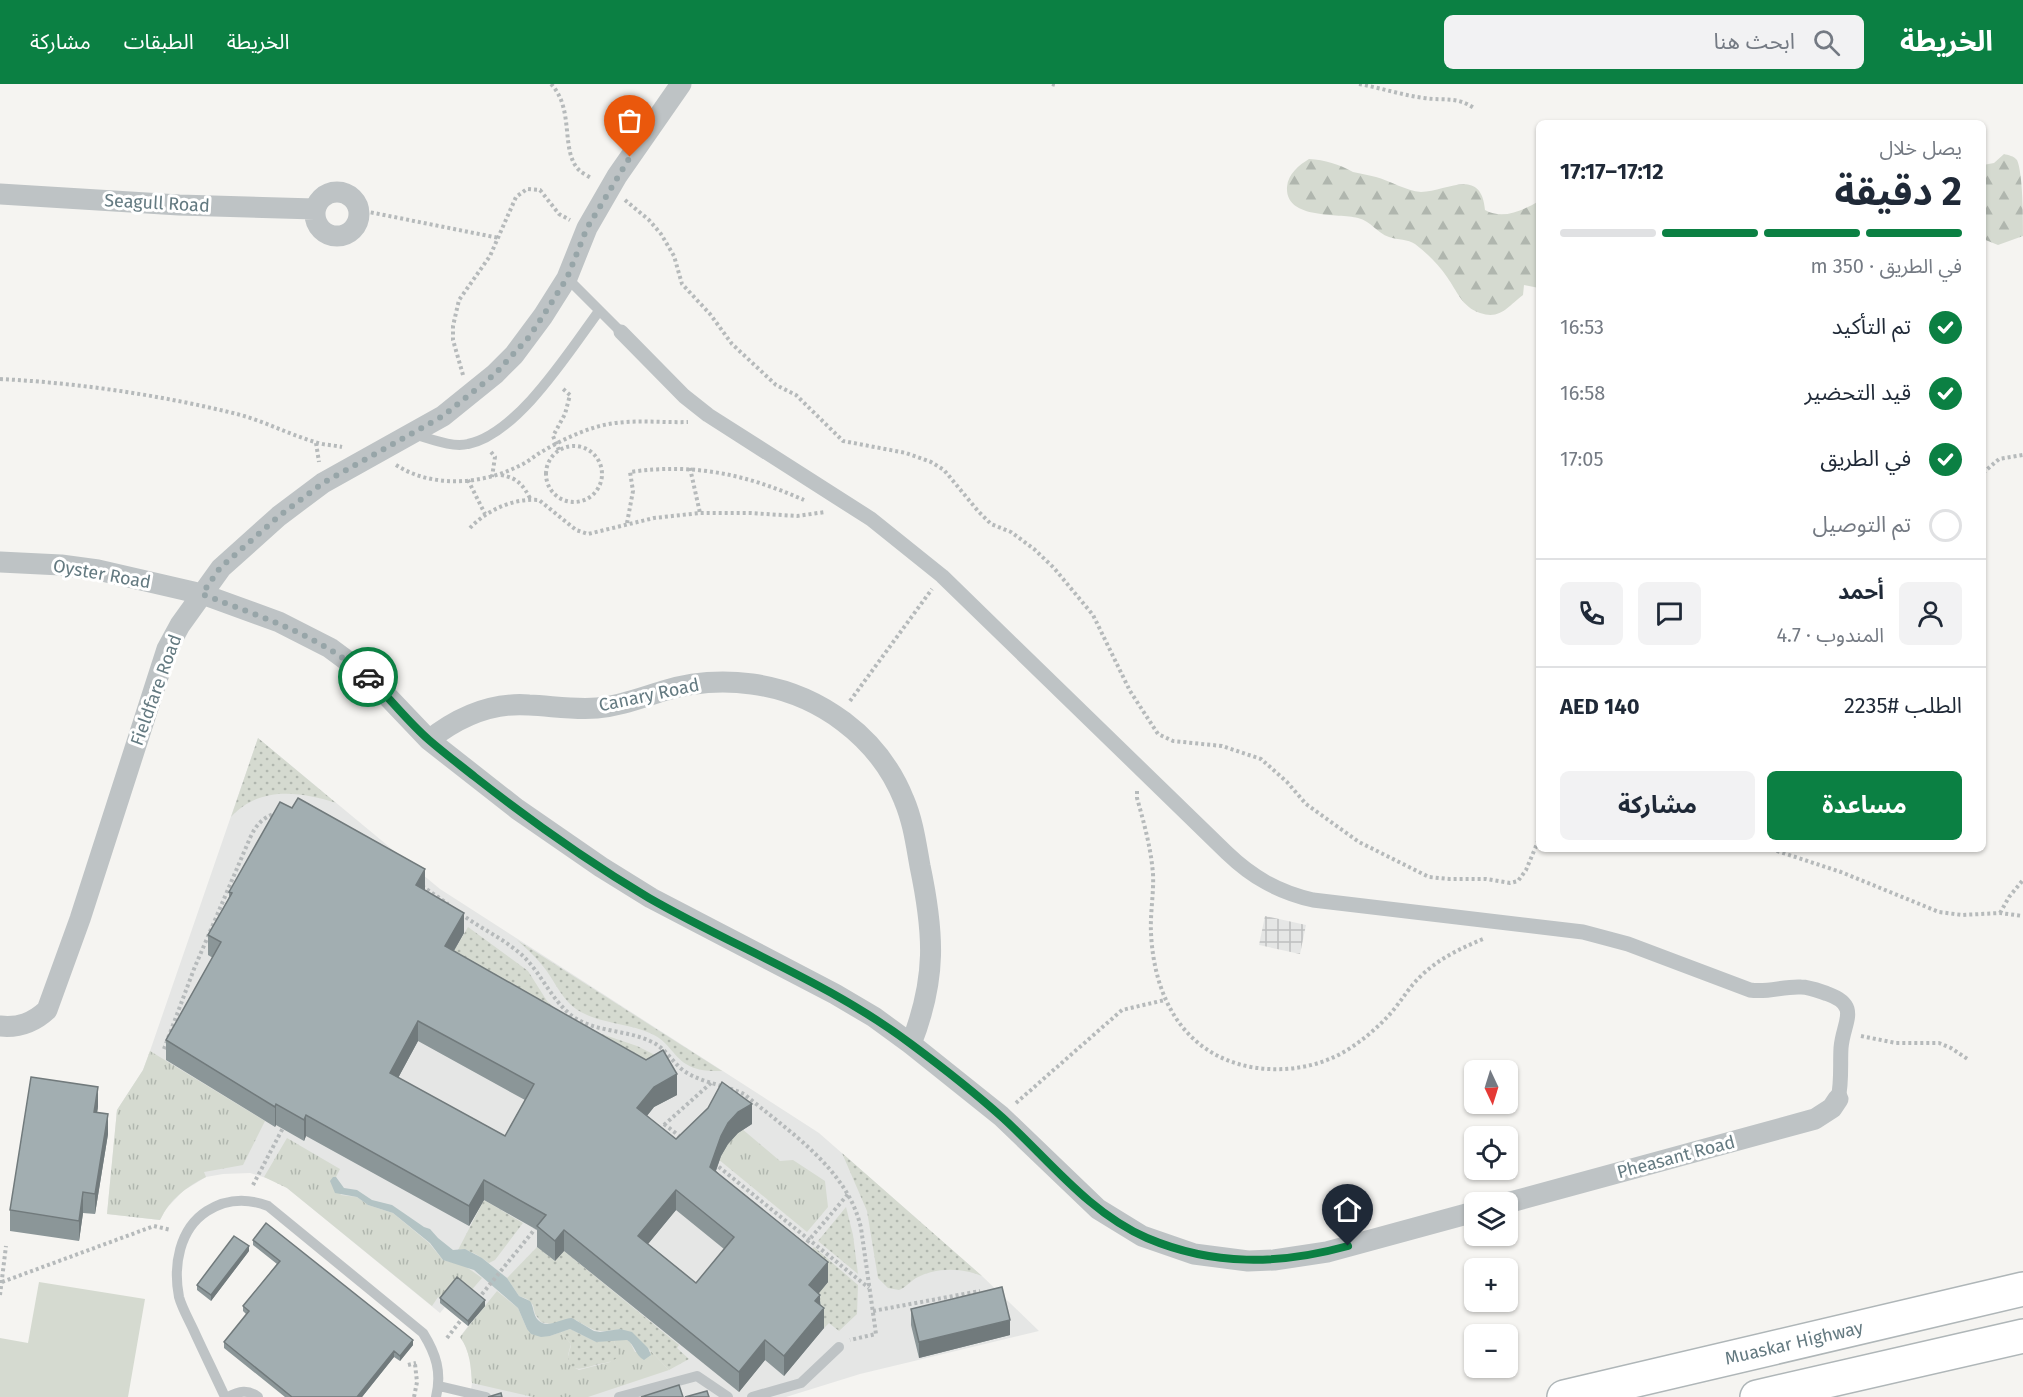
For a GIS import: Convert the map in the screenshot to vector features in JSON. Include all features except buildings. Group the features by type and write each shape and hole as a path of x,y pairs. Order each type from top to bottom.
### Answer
{"main road":[{"name":"Muaskar Highway","path":"1564,1397 2023,1289"},
{"path":"1757,1397 2023,1336"}],"street":[{"name":"Fieldfare Road","path":"0,1026 26,1024 39,1018 47,1010 80,919 167,649 180,625 220,568 279,516 323,483 443,416 495,374 529,337 567,278 587,228 617,176 681,84"},
{"path":"336,192 348,195 357,204 359,210 355,228 338,237 321,230 315,219 315,209 323,196 336,192"},
{"name":"Seagull Road","path":"0,194 179,205 315,209"},
{"path":"621,332 684,396 708,415 879,525 942,576 1253,876 1283,891 1313,900 1583,932 1612,939 1750,990 1769,992 1802,987 1839,998 1846,1005 1848,1015 1841,1046 1841,1087 1838,1099"},
{"name":"Oyster Road","path":"0,562 61,564 98,570 202,594"},
{"path":"202,594 279,622 330,648 369,677 429,740 517,809 601,867 651,898 835,994 874,1017 1001,1116 1098,1209 1142,1236 1194,1254 1248,1261 1300,1258 1464,1215"},
{"name":"Canary Road","path":"429,740 457,720 489,708 529,705 572,709 596,708 620,705 684,686 707,682 754,684 776,689 799,696 839,717 872,747 886,765 896,782 911,819 928,906 932,950 929,985 911,1044"},
{"name":"Pheasant Road","path":"1518,1200 1815,1119 1832,1108 1838,1099"}],"lane":[{"path":"567,278 621,332"},
{"path":"413,434 462,445 482,440 525,406 550,378 599,311"},
{"path":"258,1397 245,1391 227,1397 180,1299 176,1277 181,1244 193,1223 218,1204 246,1200 268,1206 423,1333 434,1350 437,1362 438,1391 486,1397"},
{"path":"752,1397 801,1383 839,1347"},
{"path":"620,1397 697,1376 728,1397"}],"path":[{"path":"550,84 562,102 566,117 567,138 578,170 610,189 649,220 661,234 674,256 682,284 710,314 732,344 776,385 796,395 843,441 906,453 931,462 944,470 978,512 992,524 1011,532 1034,549 1054,568 1093,615 1130,691 1158,734 1173,741 1222,746 1261,759 1287,782 1306,804 1340,829 1359,842 1429,877 1486,879 1510,883 1518,881 1526,870 1536,846"},
{"path":"1359,84 1422,98 1464,101 1474,108"},
{"path":"470,395 456,355 453,326 459,300 490,256 516,197 527,189 540,190 559,214 587,228"},
{"path":"359,210 499,238"},
{"path":"550,378 570,395 565,414 553,436 559,450"},
{"path":"0,379 120,392 216,409 259,421 316,442"},
{"path":"379,453 417,476 444,481 468,480 492,477 521,466 556,444 579,433 614,423 686,422 708,415"},
{"path":"482,440 495,457 492,477"},
{"path":"578,446 595,455 600,463 601,483 589,498 580,502 570,502 553,493 548,485 547,466 559,450 578,446"},
{"path":"1986,470 1999,459 2023,455"},
{"path":"690,468 700,513"},
{"path":"627,524 633,491 630,472 654,469 690,468 722,472 781,490 812,504"},
{"path":"500,474 518,481 531,500"},
{"path":"468,480 485,514"},
{"path":"470,528 485,514 514,503 531,500 538,500 576,530 588,534 600,533 627,524 700,513 797,516 821,513 849,505"},
{"path":"817,508 821,513"},
{"path":"839,717 942,576"},
{"path":"1144,771 1139,779 1137,798 1152,857 1154,969 1165,1000 1182,1027 1210,1051 1226,1059 1242,1065 1283,1070 1317,1064 1348,1050 1373,1032 1417,980 1432,966 1463,948 1519,924"},
{"path":"164,1049 194,969 256,825 280,811"},
{"path":"1780,852 1841,872 1939,912 1962,915 2000,913 2023,916"},
{"path":"2000,913 2023,880"},
{"path":"414,881 524,956 561,1005 576,1018 592,1025 653,1042 664,1049 683,1070 711,1083 729,1087 744,1094 822,1161 849,1194 858,1212 876,1334 852,1338 839,1347"},
{"path":"1001,1116 1122,1010 1165,1000"},
{"path":"570,1028 576,1018"},
{"path":"1844,1033 1896,1043 1939,1043 1969,1060"},
{"path":"658,1132 664,1124 711,1083"},
{"path":"246,1200 289,1117"},
{"path":"664,1124 682,1139"},
{"path":"710,1160 870,1289"},
{"path":"799,1252 849,1194"},
{"path":"2,1282 154,1226 187,1234"},
{"path":"478,1299 535,1229"},
{"path":"0,1295 6,1246"},
{"path":"873,1311 980,1291"},
{"path":"447,1338 461,1320"},
{"path":"408,1365 422,1362"},
{"path":"414,1397 417,1382 415,1364"}],"shaded area":[{"path":"258,738 440,889 819,1133 982,1276 1039,1331 860,1374 786,1397 470,1397 472,1383 470,1359 460,1337 468,1326 445,1307 440,1313 276,1181 250,1173 206,1177 183,1191 166,1209 160,1220 107,1214 117,1110 143,1070"},
{"path":"1265,916 1306,925 1300,954 1259,945"},
{"path":"336,1177 344,1188 357,1190 372,1200 392,1205 430,1229 453,1250 465,1249 482,1258 507,1278 519,1296 530,1301 536,1318 542,1323 550,1324 572,1318 594,1331 620,1329 632,1332 648,1348 651,1355 644,1360 627,1340 596,1342 570,1329 550,1336 541,1337 531,1334 518,1308 474,1270 443,1260 430,1243 393,1213 368,1205 357,1197 335,1193 330,1181"}],"green space":[{"path":"2004,154 2017,160 2022,196 2023,236 1998,245 1986,240 1986,164 1994,163"},
{"path":"1309,159 1321,160 1421,192 1461,184 1470,185 1477,189 1482,197 1485,210 1498,214 1519,211 1536,203 1536,287 1524,285 1523,295 1499,313 1487,315 1474,310 1460,298 1437,264 1415,244 1385,235 1358,218 1314,213 1294,205 1289,198 1287,187 1289,178 1301,164"},
{"path":"258,738 336,803 308,796 280,794 254,800 231,817"},
{"path":"468,927 528,971 547,1001 560,1013 445,966"},
{"path":"517,940 722,1071 694,1068 681,1061 658,1037 652,1034 579,1011 566,1000 540,962"},
{"path":"587,1029 637,1046 663,1059 646,1080"},
{"path":"150,1051 265,1121 243,1165 204,1172 206,1177 179,1194 160,1220 107,1214 117,1110 143,1070"},
{"path":"715,1106 780,1161 793,1160 825,1181 828,1207 807,1232 690,1136"},
{"path":"287,1138 340,1169 336,1177 333,1177 341,1195 357,1197 368,1205 393,1213 429,1243 443,1260 465,1266 482,1278 469,1293 442,1300 438,1297 432,1306 287,1188 264,1177"},
{"path":"842,1153 982,1276 966,1271 942,1270 918,1277 899,1290 888,1288 878,1278 867,1211"},
{"path":"484,1200 523,1223 495,1260 489,1263 470,1252 458,1250"},
{"path":"846,1207 853,1235 858,1274 818,1241"},
{"path":"537,1247 555,1261 564,1251 679,1345 677,1348 689,1359 669,1370 648,1348 620,1329 597,1330 576,1320 550,1324 541,1322 535,1314 533,1305 527,1299 519,1296 507,1278"},
{"path":"814,1247 858,1285 857,1314 839,1331 829,1323 824,1328 801,1260"},
{"path":"39,1282 145,1299 128,1397 0,1397 0,1338 28,1343"},
{"path":"497,1291 518,1308 527,1329 550,1336 561,1332 571,1344 568,1355 575,1368 579,1370 610,1362 618,1350 614,1342 616,1339 630,1342 635,1352 651,1352 648,1348 669,1370 588,1397 533,1397 472,1383 468,1353 460,1337"},
{"path":"570,1329 596,1342 616,1339 614,1342 618,1350 618,1357 610,1362 575,1368 569,1363 568,1358 571,1344 561,1332"}],"way so far":[{"path":"368,677 330,648 304,634 279,622 202,594 220,568 279,516 323,483 443,416 495,374 514,355 529,337 567,278 587,228 630,157"}],"route":[{"path":"368,677 429,740 553,835 651,898 835,994 874,1017 1001,1116 1098,1209 1142,1236 1194,1254 1248,1261 1300,1258 1348,1246"}]}
